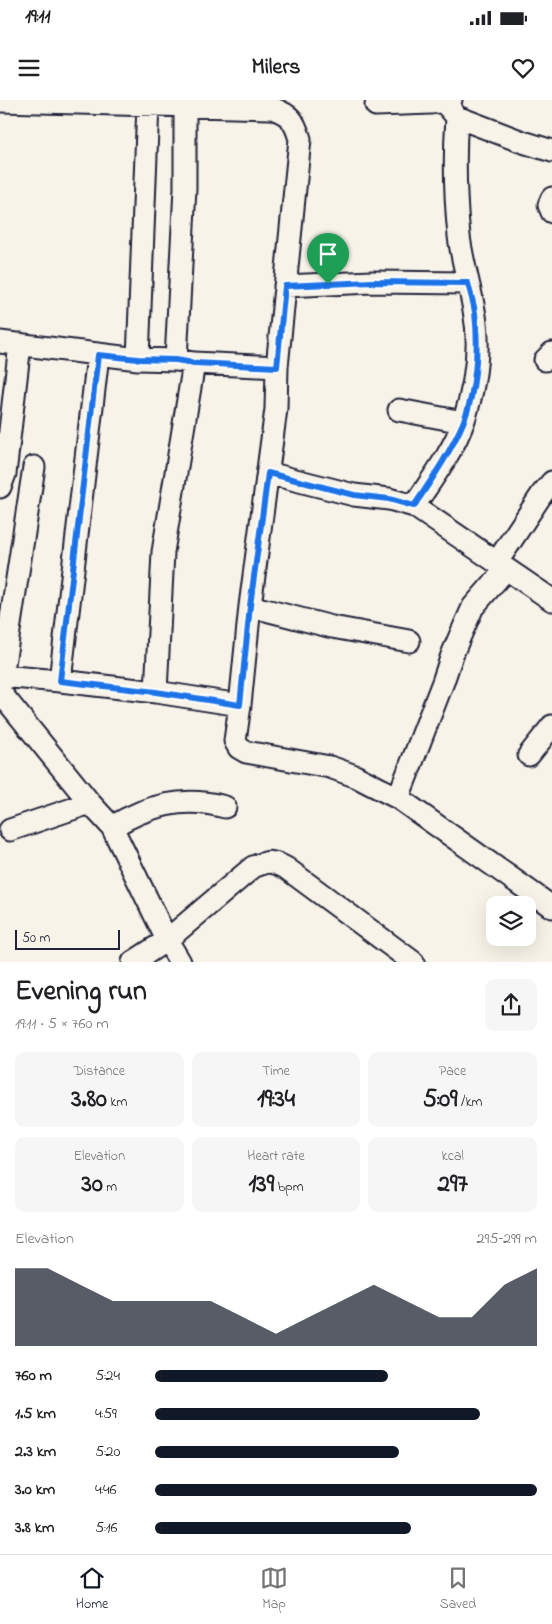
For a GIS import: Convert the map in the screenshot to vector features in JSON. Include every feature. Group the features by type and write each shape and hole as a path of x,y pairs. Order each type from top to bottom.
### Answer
{"street":[{"path":"0,101 185,103 272,108 285,113 295,123 300,139 277,367 276,409 250,606 235,741 239,748 246,752 330,767 355,776 398,798 552,908"},
{"path":"156,692 163,552 185,361 185,103"},
{"path":"138,359 148,104"},
{"path":"376,105 448,105 520,141 552,151"},
{"path":"414,506 447,455 463,422 473,388 476,343 475,312 460,237 448,105"},
{"path":"552,198 550,205 552,212"},
{"path":"285,286 372,282 468,283"},
{"path":"0,487 5,474 10,343 138,359 277,367"},
{"path":"60,681 98,355"},
{"path":"399,410 463,422"},
{"path":"34,467 14,609 1,681 90,803 112,827 167,940 180,962"},
{"path":"268,473 354,495 389,499 414,506 552,600"},
{"path":"398,798 463,629 474,607 549,492"},
{"path":"250,606 332,627 409,641"},
{"path":"1,681 60,681 156,692 240,705"},
{"path":"529,755 552,726"},
{"path":"112,827 129,816 174,803 202,802 225,807"},
{"path":"10,830 90,803"},
{"path":"133,962 167,940 253,867 266,862 275,862 286,868 413,962"}],"route":[{"path":"372,282 468,283 475,312 476,343 473,388 463,422 447,455 414,506 389,499 354,495 268,473 250,606 240,705 156,692 60,681 98,355 194,363 277,367 285,286 328,284 372,282"}]}
